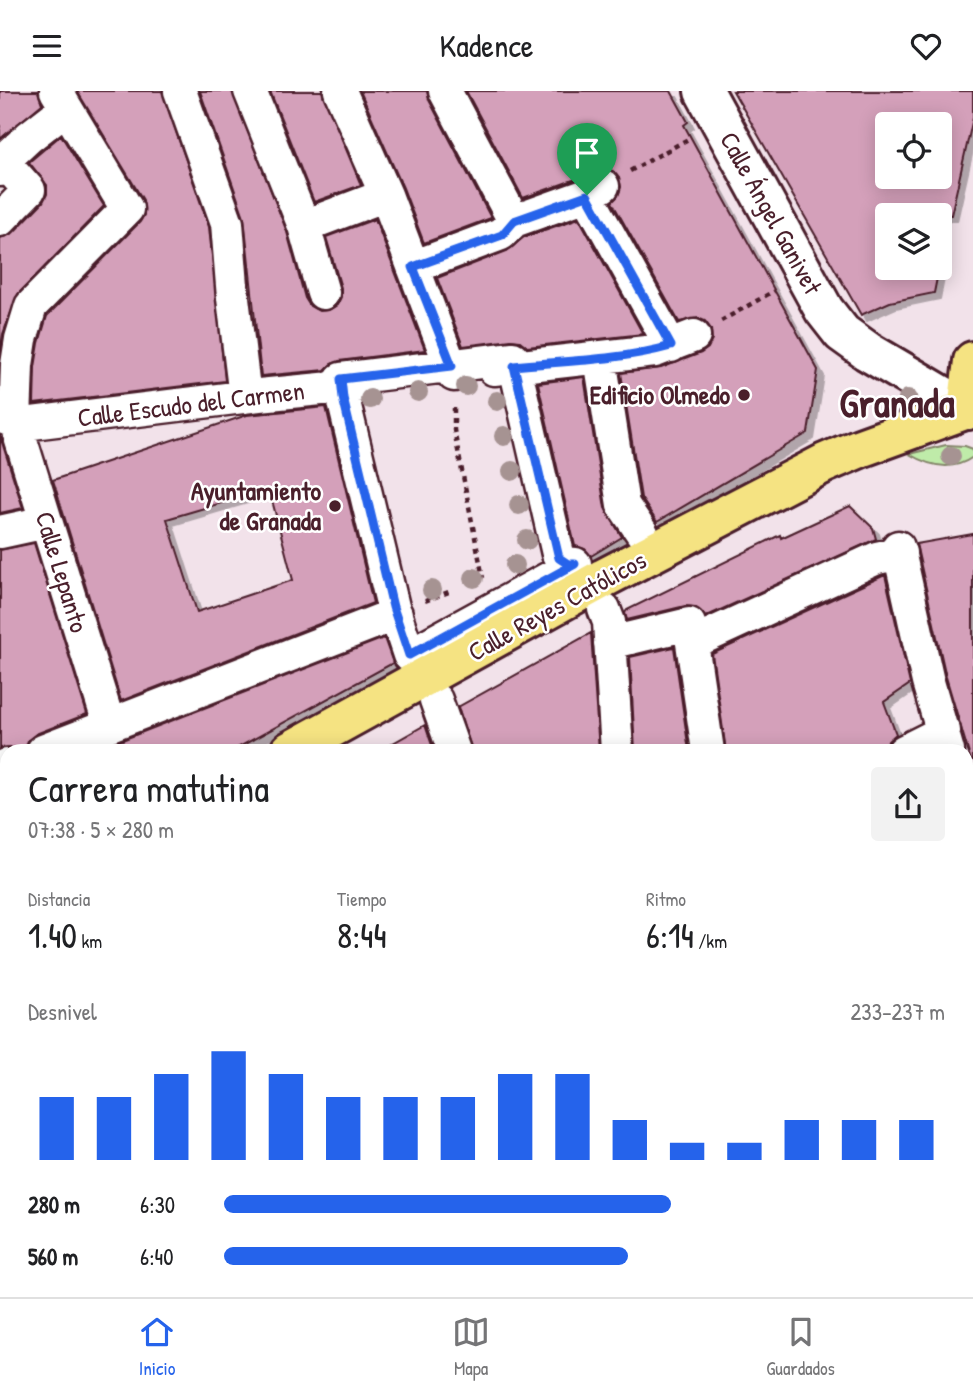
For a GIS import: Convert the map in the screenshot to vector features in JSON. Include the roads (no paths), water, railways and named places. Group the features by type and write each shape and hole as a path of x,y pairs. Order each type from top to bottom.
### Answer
{"main road":[{"path":"971,410 973,361"},
{"name":"Calle Reyes Católicos","path":"303,744 604,578 825,463 860,448 971,410"}],"street":[{"path":"180,91 227,223 246,397"},
{"path":"250,91 304,226 323,293"},
{"path":"340,91 386,195 453,370"},
{"path":"413,267 502,235 514,221 445,91"},
{"name":"Calle Ángel Ganivet","path":"704,91 824,310 842,333 867,352 971,410"},
{"path":"0,164 29,137 61,100 127,209 31,306 5,415"},
{"path":"0,170 6,164 29,190 0,220"},
{"name":"Calle Escudo del Carmen","path":"5,415 24,424 341,387 453,370 600,358 655,351 683,341 595,190 514,221"},
{"path":"304,226 386,195"},
{"path":"0,358 10,360 5,415"},
{"path":"600,358 623,505 642,533"},
{"path":"341,387 396,614 409,655 575,564 568,564 559,558 514,366"},
{"name":"Calle Lepanto","path":"5,415 46,522 109,724"},
{"path":"0,532 46,522"},
{"path":"692,643 899,550 928,682 946,741"},
{"path":"604,609 609,622 617,744"},
{"path":"60,744 396,614"},
{"path":"610,643 689,624 707,744"},
{"path":"436,700 452,744"}],"place":[{"name":"Edificio Olmedo","path":"744,395"},
{"name":"Ayuntamiento de Granada","path":"335,506"}],"district":[{"name":"Granada","path":"897,403"}]}
